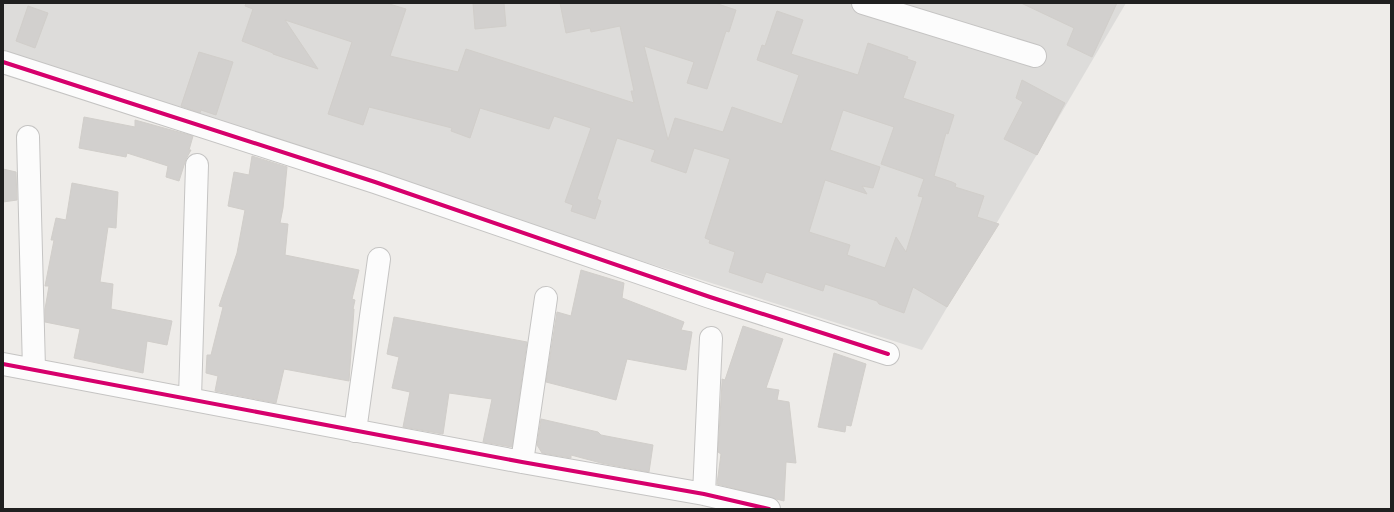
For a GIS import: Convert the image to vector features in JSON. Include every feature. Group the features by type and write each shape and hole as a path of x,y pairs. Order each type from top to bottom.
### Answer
{"street":[{"path":"863,3 1035,56"},
{"path":"3,62 375,182 710,298 888,354"},
{"path":"28,137 34,369"},
{"path":"190,398 197,165"},
{"path":"355,431 379,259"},
{"path":"522,462 546,298"},
{"path":"704,494 711,338"},
{"path":"3,364 190,398 522,462 704,494 769,509"}],"shaded area":[{"path":"3,3 1126,3 922,350 3,58"}],"building":[{"path":"246,3 386,3 406,9 390,56 458,72 466,49 634,103 631,91 634,91 620,26 591,32 590,28 566,33 560,3 715,3 736,10 729,32 726,31 707,89 687,83 694,62 644,46 668,140 675,118 723,132 732,107 782,124 799,75 757,60 762,45 765,46 777,11 803,20 791,54 858,75 868,43 908,57 907,59 916,62 903,98 954,115 948,134 946,133 934,176 956,184 955,187 984,196 977,217 999,224 947,307 913,287 904,313 879,304 877,301 825,284 823,291 766,272 762,283 729,272 735,252 709,243 710,240 705,238 730,159 694,148 686,173 651,161 655,150 617,138 597,199 601,201 595,219 571,211 573,205 565,202 591,128 554,116 549,129 480,108 470,138 451,131 452,128 369,107 363,125 328,114 352,42 285,20 318,69 273,54 242,41 253,9 245,6","holes":["843,110 894,127 881,164 924,179 918,196 923,197 906,252 896,237 885,268 847,255 850,245 809,232 825,180 867,194 862,186 873,188 880,167 830,150"]},
{"path":"473,3 504,3 506,26 475,29"},
{"path":"1021,3 1117,3 1092,57 1067,45 1074,28"},
{"path":"28,6 48,13 35,48 16,41"},
{"path":"199,52 233,62 216,115 201,110 200,113 181,106"},
{"path":"1022,80 1065,103 1037,155 1004,139 1023,102 1016,98"},
{"path":"84,117 135,127 135,120 193,136 189,150 191,150 186,159 179,181 166,177 168,166 127,153 126,157 79,148"},
{"path":"252,156 287,167 280,223 288,224 285,255 359,270 352,299 355,300 353,309 349,381 284,369 276,403 215,391 218,376 206,373 207,355 211,355 223,307 219,306 237,253 245,210 228,206 234,172 249,175"},
{"path":"3,169 16,172 17,200 3,202"},
{"path":"72,183 118,192 116,228 108,227 100,282 113,284 111,309 172,321 167,345 147,341 143,373 74,358 80,329 45,322 45,309 49,286 45,286 54,240 51,240 56,218 66,220"},
{"path":"581,270 624,283 622,298 684,322 681,330 692,332 686,370 627,359 616,400 546,382 557,312 571,316"},
{"path":"394,317 527,342 512,447 483,442 492,399 449,393 443,434 403,427 410,392 392,388 399,357 387,354"},
{"path":"743,326 783,339 766,388 779,390 777,400 789,402 796,463 786,462 784,501 717,484 721,454 718,452 722,379 725,380"},
{"path":"834,353 866,364 851,426 846,425 845,432 818,427"},
{"path":"541,419 598,432 601,435 653,445 649,472 601,463 571,455 571,458 542,453 537,445"}],"cycle path":[{"path":"3,62 375,182 710,297 888,354"},
{"path":"3,364 522,462 704,494 769,509"}]}
